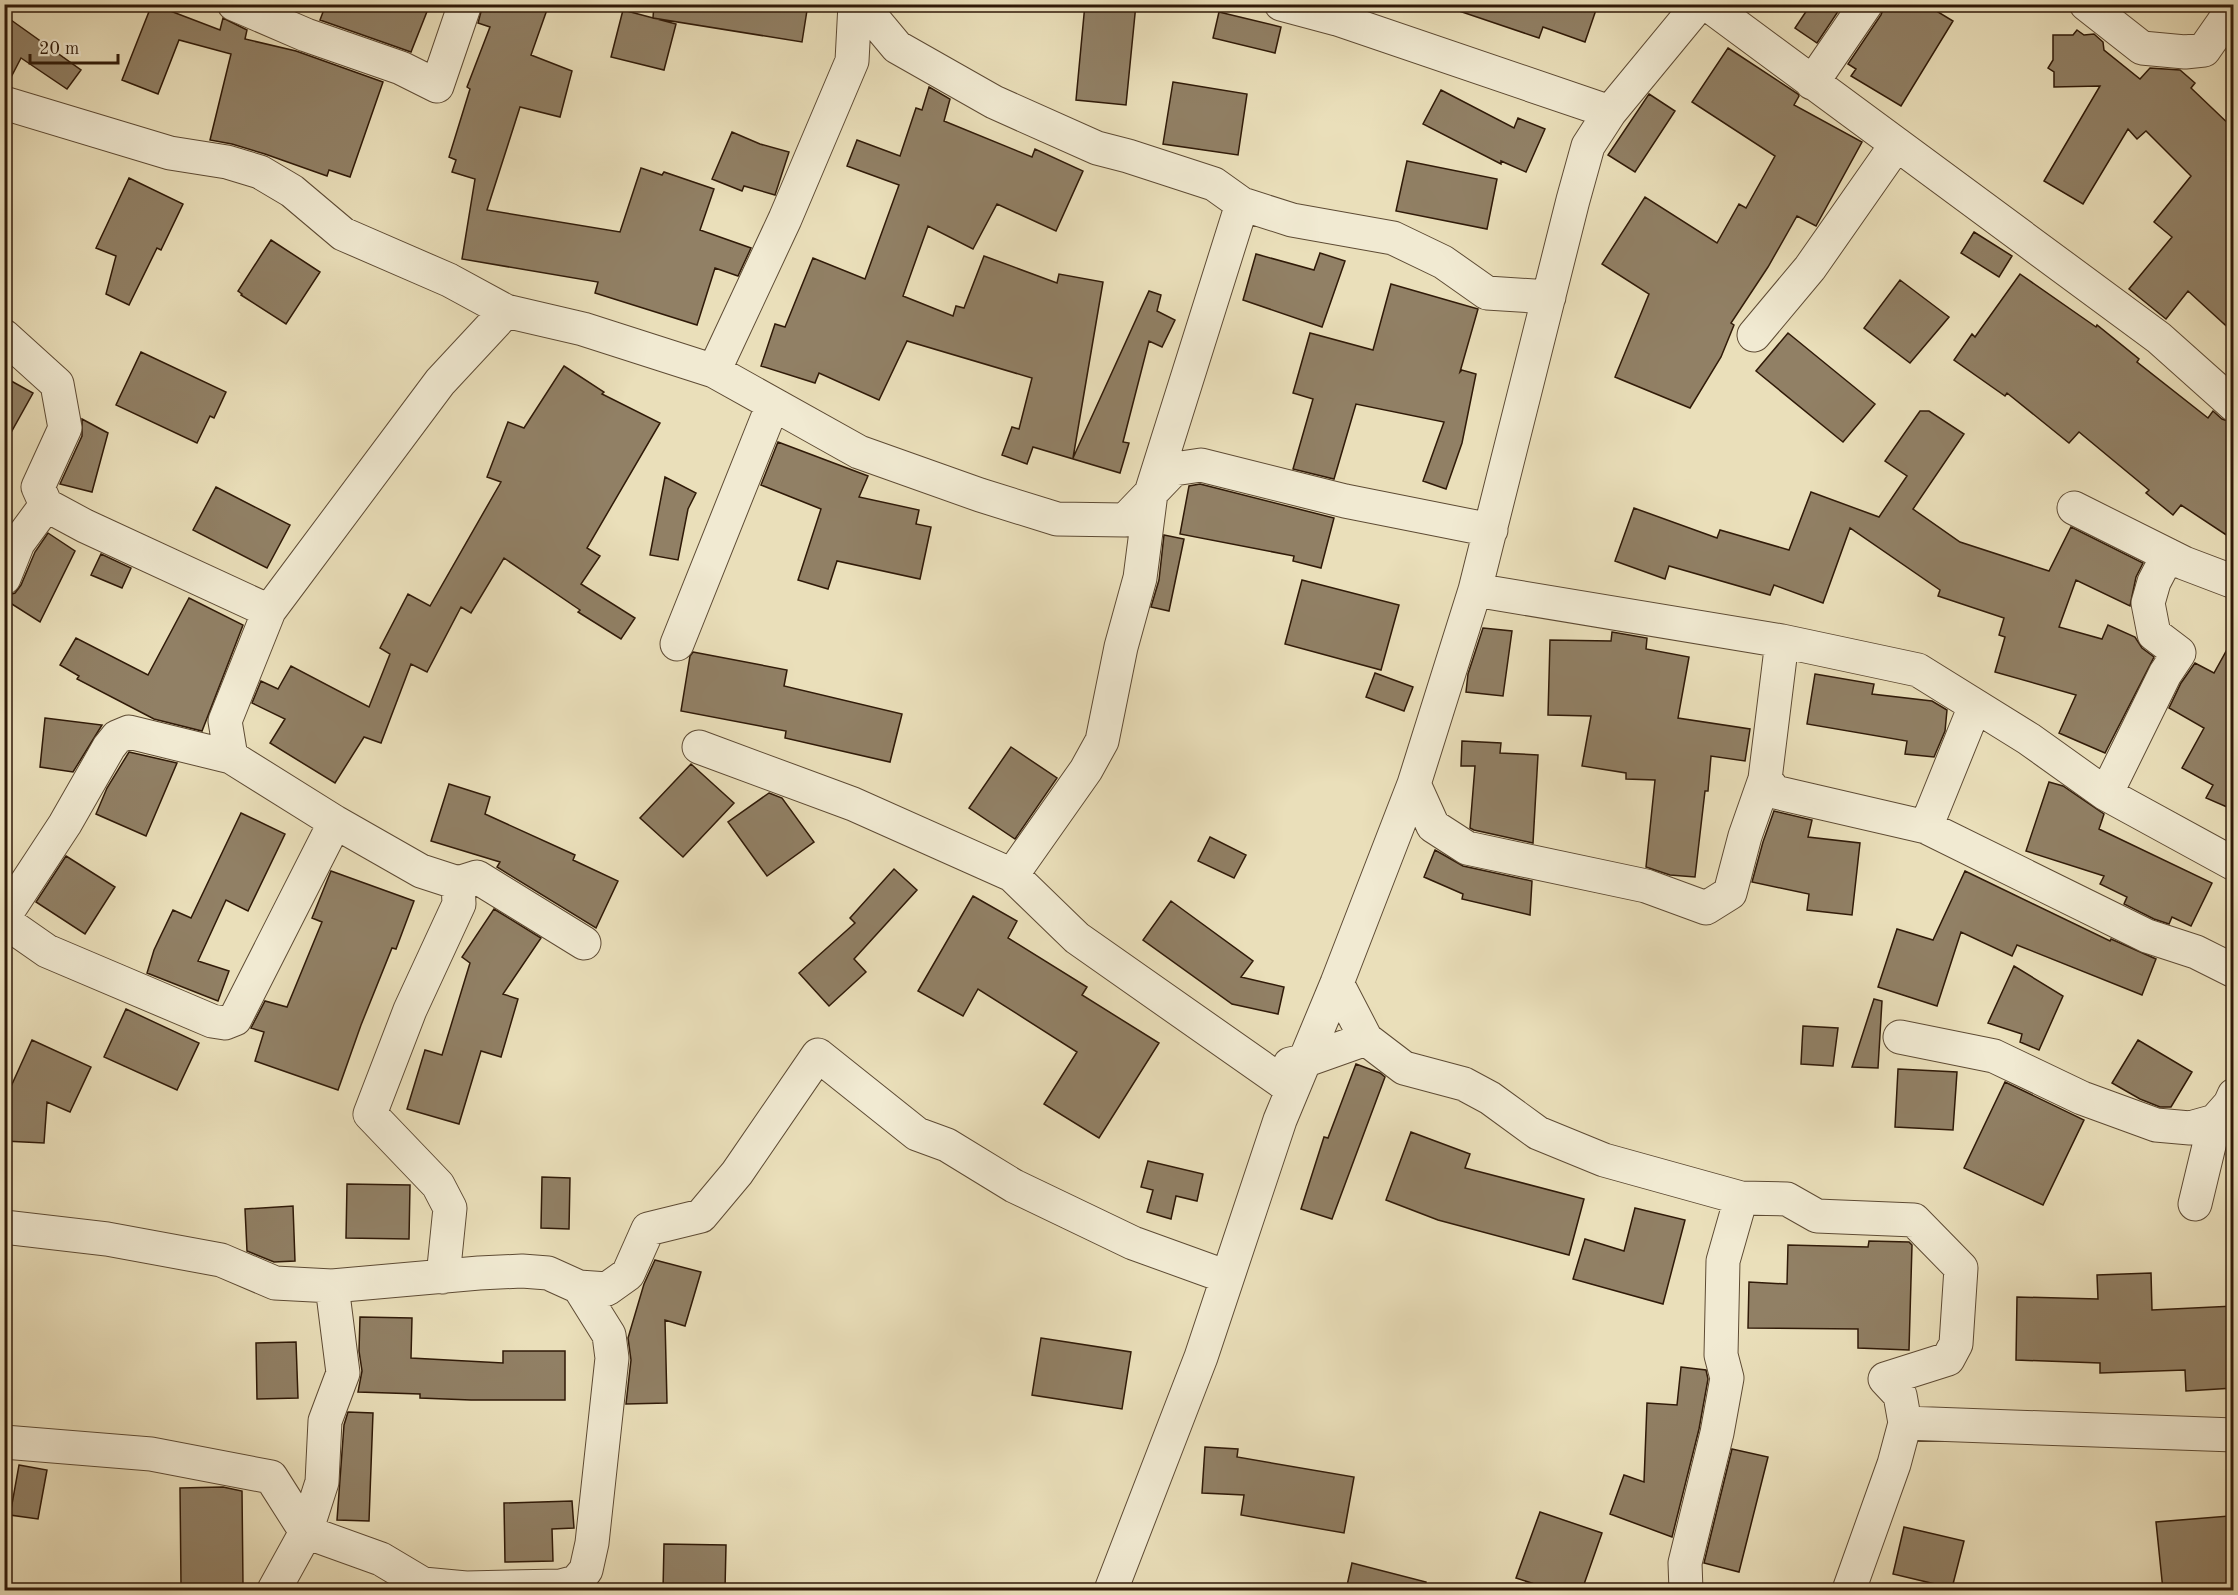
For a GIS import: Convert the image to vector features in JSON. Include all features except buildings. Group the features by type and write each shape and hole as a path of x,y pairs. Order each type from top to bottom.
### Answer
{"street":[{"path":"234,4 306,35 401,68 437,86 465,4"},
{"path":"714,371 785,219 852,61 855,4"},
{"path":"861,4 897,47 994,102 1097,148 1214,184 1242,204 1292,220 1393,238 1443,262 1487,293 1549,297"},
{"path":"1281,4 1337,19 1610,112"},
{"path":"1111,1590 1201,1356 1280,1120 1337,983 1414,784 1475,590 1588,146 1610,112 1699,4"},
{"path":"1707,4 2159,338 2234,405"},
{"path":"1812,83 1866,4"},
{"path":"2086,4 2142,48 2185,52 2204,50 2234,7"},
{"path":"852,61 892,41"},
{"path":"4,103 170,153 227,162 260,172 292,191 344,234 449,280 506,311 583,329 714,371 859,452 980,495 1057,519 1125,520 1174,469 1201,465 1345,501 1491,530"},
{"path":"1754,335 1810,268 1896,145"},
{"path":"1012,875 1086,770 1102,741 1121,647 1140,578 1150,493 1242,204"},
{"path":"231,757 225,721 269,611 440,382 506,311"},
{"path":"4,336 57,384 65,428 38,487 46,505 84,526 269,611"},
{"path":"677,644 773,404"},
{"path":"4,578 18,543 46,505"},
{"path":"2074,508 2168,555 2234,582"},
{"path":"2106,794 2165,674 2180,653 2154,634 2148,603 2154,582 2168,555"},
{"path":"1475,590 1782,641 1918,670 2029,739 2106,794 2234,864"},
{"path":"1414,784 1433,826 1467,848 1646,886 1706,908 1730,893 1745,836 1765,779 1782,641"},
{"path":"1926,827 1975,706"},
{"path":"335,822 235,1019 225,1023 212,1021 47,951 4,919 65,824 109,747 117,737 129,732 231,757 335,822 421,871 458,883 477,878 584,943"},
{"path":"699,747 853,804 1012,875 1077,938 1262,1068 1298,1075 1366,1039"},
{"path":"1765,779 1775,792 1926,827 2147,936 2196,952 2234,971"},
{"path":"443,1277 450,1208 438,1185 370,1114 410,1010 459,904 458,883"},
{"path":"2196,952 2216,952 2234,943"},
{"path":"1337,983 1366,1039 1404,1068 1464,1084 1490,1098 1538,1133 1604,1160 1741,1198 1787,1199 1817,1216 1914,1221 1961,1268 1956,1344 1948,1359 1885,1379 1900,1395 1905,1423 1894,1464 1849,1590"},
{"path":"1900,1036 1994,1056 2082,1098 2156,1125 2190,1128 2224,1108"},
{"path":"4,1227 107,1239 221,1260 274,1283 332,1286 490,1272 548,1273 579,1287 607,1288 628,1274 648,1229 701,1216 737,1173 818,1055 917,1134 947,1145 1014,1186 1133,1243 1227,1277"},
{"path":"2195,1204 2224,1108"},
{"path":"1686,1590 1685,1563 1717,1433 1727,1378 1721,1355 1723,1261 1741,1198"},
{"path":"274,1590 306,1532 322,1482 325,1421 343,1373 332,1286"},
{"path":"4,1442 152,1454 271,1477 306,1532 381,1559 423,1584 466,1588 575,1586 586,1570 592,1544 612,1358 609,1335 579,1287"},
{"path":"1905,1423 2234,1435"}]}
